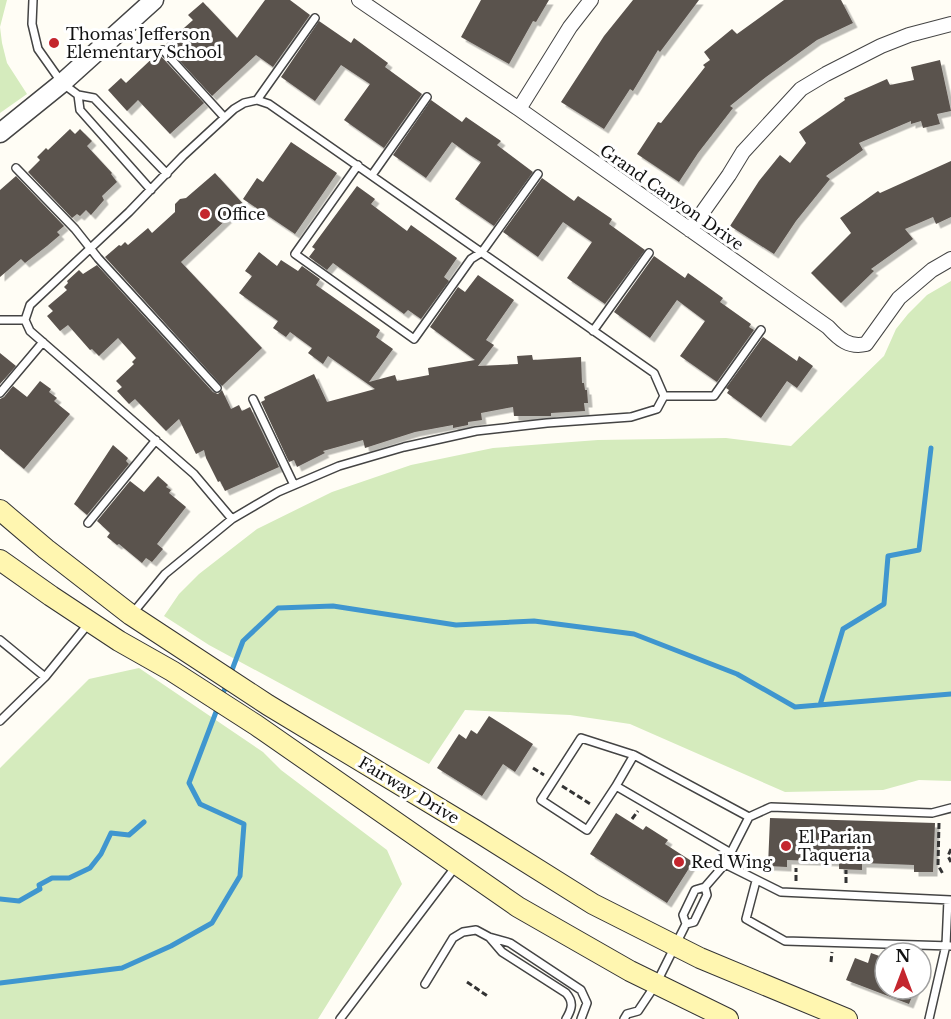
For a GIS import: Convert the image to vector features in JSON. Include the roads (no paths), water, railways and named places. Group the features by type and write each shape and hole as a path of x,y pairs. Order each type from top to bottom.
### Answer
{"main road":[{"name":"Fairway Drive","path":"0,510 131,615 268,705 593,904 676,946 847,1019"},
{"name":"Fairway Drive","path":"0,560 90,622 256,725 518,907 607,959 728,1019"}],"street":[{"path":"0,133 62,83 154,0"},
{"name":"Grand Canyon Drive","path":"359,0 519,109 828,327 838,339 851,345 866,344 899,298 932,270 951,259"},
{"path":"519,109 570,27 591,0"},
{"path":"690,230 743,152 801,89 881,46 909,35 951,24"}],"lane":[{"path":"33,0 32,24 38,49 62,83 78,94 94,98 167,174"},
{"path":"257,100 315,18"},
{"path":"163,50 224,117"},
{"path":"78,94 80,110 152,190"},
{"path":"372,175 427,96"},
{"path":"232,519 194,474 30,331 25,320 30,305 152,190 224,117 244,103 257,100 269,104 358,165 654,373 664,396"},
{"path":"358,165 295,254 414,339 471,259 482,252 537,174"},
{"path":"16,168 75,229 90,249 217,388"},
{"path":"593,331 649,253"},
{"path":"0,320 25,320"},
{"path":"664,396 714,396 761,330"},
{"path":"0,393 43,342"},
{"path":"131,615 165,574 232,519 278,492 339,466 404,447 476,431 631,417 657,409 664,396"},
{"path":"253,399 294,485"},
{"path":"88,523 156,440"},
{"path":"0,721 45,677 90,622"},
{"path":"0,640 45,677"},
{"path":"634,755 587,830 541,800 581,738 634,755 748,817"},
{"path":"616,786 731,853"},
{"path":"624,1019 627,1014 639,1015 686,924 683,915 694,890 705,887 725,864 748,817 771,807 932,813 951,808"},
{"path":"340,1019 457,864"},
{"path":"725,864 781,892 950,900 949,945 929,1019"},
{"path":"756,881 746,920 785,941 949,945"},
{"path":"686,924 694,922 707,895 705,887"},
{"path":"424,984 457,934 476,930 489,937 510,943 582,990 587,1003 581,1019"},
{"path":"489,937 502,952 570,997 572,1006 566,1019"}],"waterway":[{"path":"820,705 843,629 884,604 888,556 919,550 931,448"},
{"path":"0,983 122,968 171,946 212,923 240,876 244,824 200,804 189,783 243,641 278,608 333,606 456,625 534,621 634,634 737,674 795,707 951,694"},
{"path":"0,899 19,901 40,889 39,885 52,878 69,878 90,868 101,854 111,833 129,835 144,822"}],"place":[{"name":"Thomas Jefferson Elementary School","path":"54,43"},
{"name":"Office","path":"205,214"},
{"name":"El Parian Taqueria","path":"786,846"},
{"name":"Red Wing","path":"679,862"}]}
